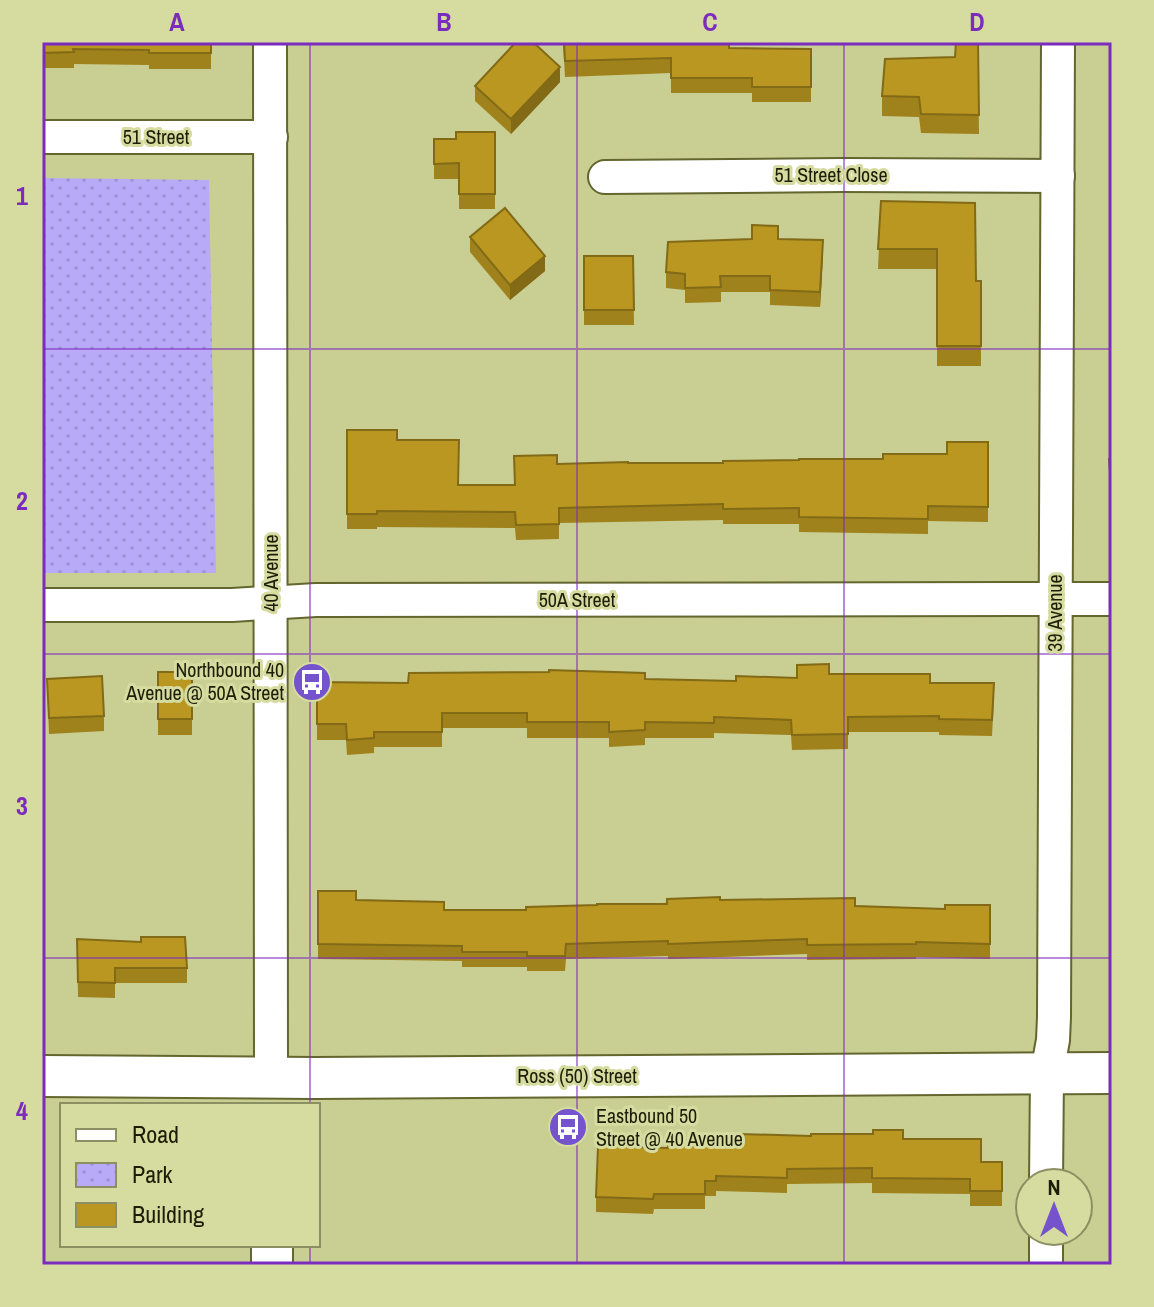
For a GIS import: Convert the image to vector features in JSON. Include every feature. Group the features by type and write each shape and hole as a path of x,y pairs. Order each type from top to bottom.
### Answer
{"main road":[{"name":"Ross (50) Street","path":"42,1076 271,1091 1112,1073"}],"street":[{"name":"40 Avenue","path":"270,42 271,1091"},
{"name":"39 Avenue","path":"1046,1167 1047,1073 1053,1040 1058,42"},
{"name":"51 Street","path":"42,137 271,137"},
{"name":"51 Street Close","path":"605,177 1058,176"},
{"name":"50A Street","path":"42,605 232,605 316,600 1112,599"}],"green space":[{"path":"42,178 209,180 216,573 42,573"}],"building":[{"path":"42,42 211,42 211,53 73,49 74,52 42,53"},
{"path":"516,42 533,42 560,67 511,119 475,86"},
{"path":"564,42 729,42 729,48 811,49 811,87 752,87 752,78 671,78 671,58 565,61"},
{"path":"956,42 978,42 979,115 921,114 919,97 882,96 885,59 955,57"},
{"path":"456,132 495,132 495,194 459,194 459,163 434,164 434,139 456,139"},
{"path":"881,201 975,203 976,281 981,281 981,346 937,346 937,249 878,249"},
{"path":"505,208 545,256 510,285 470,237"},
{"path":"752,225 778,226 778,239 823,240 820,292 770,290 770,276 720,276 721,287 685,288 685,274 666,272 668,242 752,239"},
{"path":"584,256 633,256 634,310 584,310"},
{"path":"347,430 397,430 397,440 459,440 458,485 515,485 514,456 557,455 557,464 883,459 883,454 947,454 947,442 988,442 988,507 928,506 928,519 799,517 799,508 723,509 723,504 559,508 559,524 516,525 515,512 377,511 377,514 347,514"},
{"path":"1109,459 1112,459 1112,498"},
{"path":"829,664 829,674 930,674 930,683 994,683 992,720 939,719 939,716 848,717 848,734 792,735 791,720 714,717 714,723 645,722 645,730 609,732 609,722 527,722 527,713 442,713 442,732 374,732 374,738 347,740 346,724 317,724 317,682 408,683 409,673 549,670 645,673 645,679 736,681 736,676 797,678 797,665"},
{"path":"158,672 192,672 192,719 158,719"},
{"path":"102,676 104,716 49,718 47,679"},
{"path":"318,891 356,891 356,900 444,902 444,910 667,904 667,899 720,897 720,900 855,898 855,906 945,909 945,905 990,905 990,944 916,942 807,945 807,939 668,944 668,941 566,944 565,956 527,956 527,952 462,952 462,946 318,944"},
{"path":"141,937 185,937 187,968 115,968 115,983 78,982 77,939 141,942"},
{"path":"873,1130 903,1130 903,1139 981,1139 981,1162 1002,1162 1002,1191 970,1191 970,1179 872,1178 872,1168 787,1169 787,1178 716,1176 716,1181 705,1181 705,1194 654,1194 653,1199 596,1197 598,1146 668,1148 668,1140 740,1141 740,1134 811,1136 873,1134"}],"place":[{"name":"Northbound 40 Avenue @ 50A Street","path":"312,682"},
{"name":"Eastbound 50 Street @ 40 Avenue","path":"568,1127"}]}
